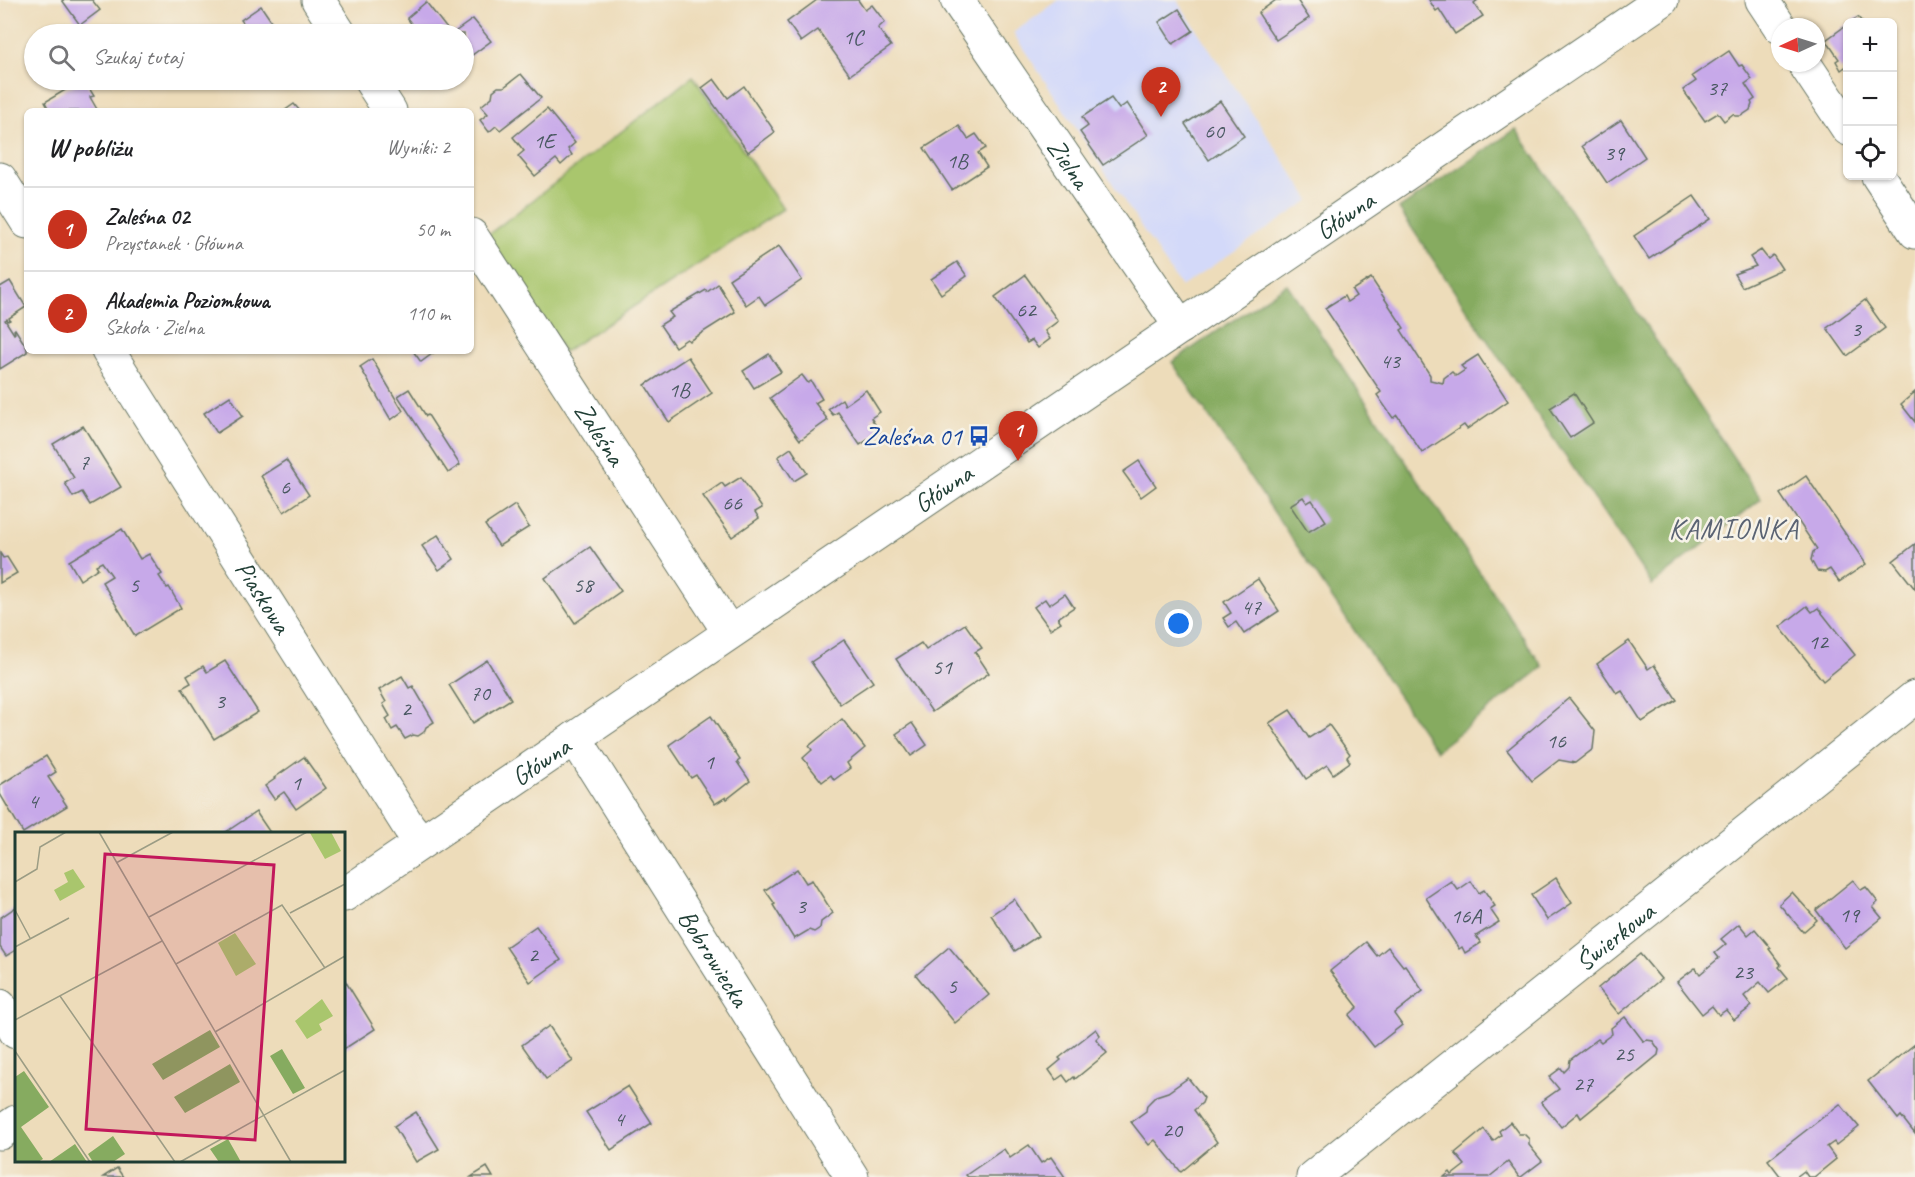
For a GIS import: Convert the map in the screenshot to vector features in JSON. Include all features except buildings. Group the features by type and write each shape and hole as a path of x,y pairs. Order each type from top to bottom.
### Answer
{"street":[{"path":"318,0 334,24"},
{"name":"Zielna","path":"957,0 1181,327"},
{"name":"Główna","path":"345,894 1662,0"},
{"path":"1762,0 1774,18"},
{"path":"1810,72 1846,126"},
{"path":"376,90 388,108"},
{"path":"0,179 24,217"},
{"path":"1881,180 1915,232"},
{"name":"Zaleśna","path":"474,240 729,632"},
{"name":"Piaskowa","path":"110,354 409,827 421,841"},
{"name":"Świerkowa","path":"1313,1177 1915,697"},
{"name":"Bobrowiecka","path":"575,738 852,1177"},
{"path":"0,1006 15,1030"},
{"path":"0,1133 15,1123"}],"shaded area":[{"path":"1059,0 1177,0 1310,200 1181,287 1013,33"}],"green space":[{"path":"693,76 783,209 564,352 488,235"},
{"path":"1516,129 1761,499 1652,585 1399,209"},
{"path":"1287,284 1543,667 1436,751 1172,362"}],"place":[{"name":"Akademia Poziomkowa","path":"1161,117"},
{"name":"Zaleśna 01","path":"979,436"},
{"name":"Zaleśna 02","path":"1018,461"}],"district":[{"name":"KAMIONKA","path":"1734,528"}]}
